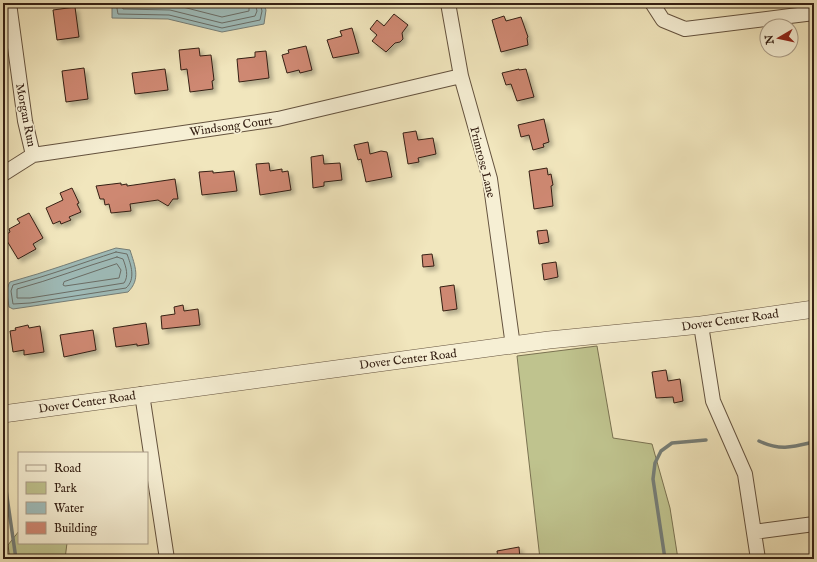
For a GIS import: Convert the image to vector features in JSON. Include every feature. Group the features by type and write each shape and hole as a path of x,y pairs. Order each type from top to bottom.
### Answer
{"street":[{"name":"Morgan Run","path":"9,3 25,121 33,155"},
{"name":"Primrose Lane","path":"448,3 461,76 490,179 513,346"},
{"path":"652,3 663,20 685,29 814,13"},
{"name":"Windsong Court","path":"3,174 33,155 278,119 461,76"},
{"name":"Dover Center Road","path":"3,414 549,340 701,325 814,309"},
{"path":"701,325 713,401 745,474 758,559"},
{"path":"142,394 168,559"},
{"path":"754,532 814,524"}],"green space":[{"path":"597,346 613,438 652,444 670,508 678,559 540,559 517,356"},
{"path":"18,532 18,544 67,544 65,559 10,559 8,545"}],"water":[{"path":"112,3 263,3 266,10 264,24 222,32 168,19 112,18"},
{"path":"116,248 130,250 134,261 136,277 128,292 13,309 9,307 7,291 10,282"}],"building":[{"path":"75,7 79,37 57,40 53,10"},
{"path":"394,14 408,25 402,33 403,39 400,42 395,43 386,52 372,41 377,35 370,29 377,20 384,26"},
{"path":"504,16 506,21 521,17 528,37 528,45 501,52 492,20"},
{"path":"352,28 359,53 333,58 327,40 342,36 340,31"},
{"path":"306,46 312,70 300,73 299,70 287,73 282,55 289,53 288,50"},
{"path":"199,48 200,56 211,55 214,80 212,81 213,89 190,92 187,69 181,70 179,50"},
{"path":"266,51 269,78 239,82 237,59 255,57 255,52"},
{"path":"84,68 88,99 66,102 62,71"},
{"path":"165,69 168,90 135,94 132,73"},
{"path":"526,69 534,97 517,101 511,84 506,85 502,73"},
{"path":"544,119 549,142 543,144 544,147 533,150 529,135 521,137 518,125"},
{"path":"416,131 418,140 433,138 436,154 418,158 419,162 408,164 403,133"},
{"path":"368,142 370,154 381,151 387,152 392,177 366,182 361,159 358,160 354,145"},
{"path":"323,155 324,164 340,163 342,180 324,182 324,186 313,188 311,157"},
{"path":"269,163 270,171 282,169 282,172 288,171 291,190 260,195 256,164"},
{"path":"547,168 548,175 551,174 553,185 551,186 553,206 534,209 529,171"},
{"path":"213,171 213,173 234,171 237,191 202,195 199,172"},
{"path":"175,179 178,199 173,199 168,206 158,200 130,204 131,211 111,213 109,204 105,205 104,199 100,199 96,186 121,183 121,185 127,184 127,186"},
{"path":"72,188 79,203 77,204 81,212 69,217 71,220 61,224 60,221 53,224 46,208 63,200 60,193"},
{"path":"29,213 43,238 33,244 36,249 18,259 4,236 10,232 9,229 20,223 17,219"},
{"path":"547,230 549,242 539,244 537,231"},
{"path":"432,254 434,266 423,267 422,255"},
{"path":"556,262 558,277 544,280 542,264"},
{"path":"454,285 457,309 443,311 440,287"},
{"path":"183,305 184,311 198,309 200,325 162,329 161,316 175,314 174,307"},
{"path":"146,323 149,344 116,347 113,328"},
{"path":"28,325 29,328 40,326 44,352 24,355 24,350 13,352 10,331 16,330 15,328"},
{"path":"93,330 96,350 64,357 60,335"},
{"path":"666,370 668,381 680,379 683,401 674,403 673,397 656,398 652,372"},
{"path":"519,547 520,559 498,559 497,551"}],"waterway":[{"path":"665,559 653,479 655,463 661,451 672,443 706,440"},
{"path":"759,441 780,447 793,447 814,442"},
{"path":"3,469 16,559"}]}
